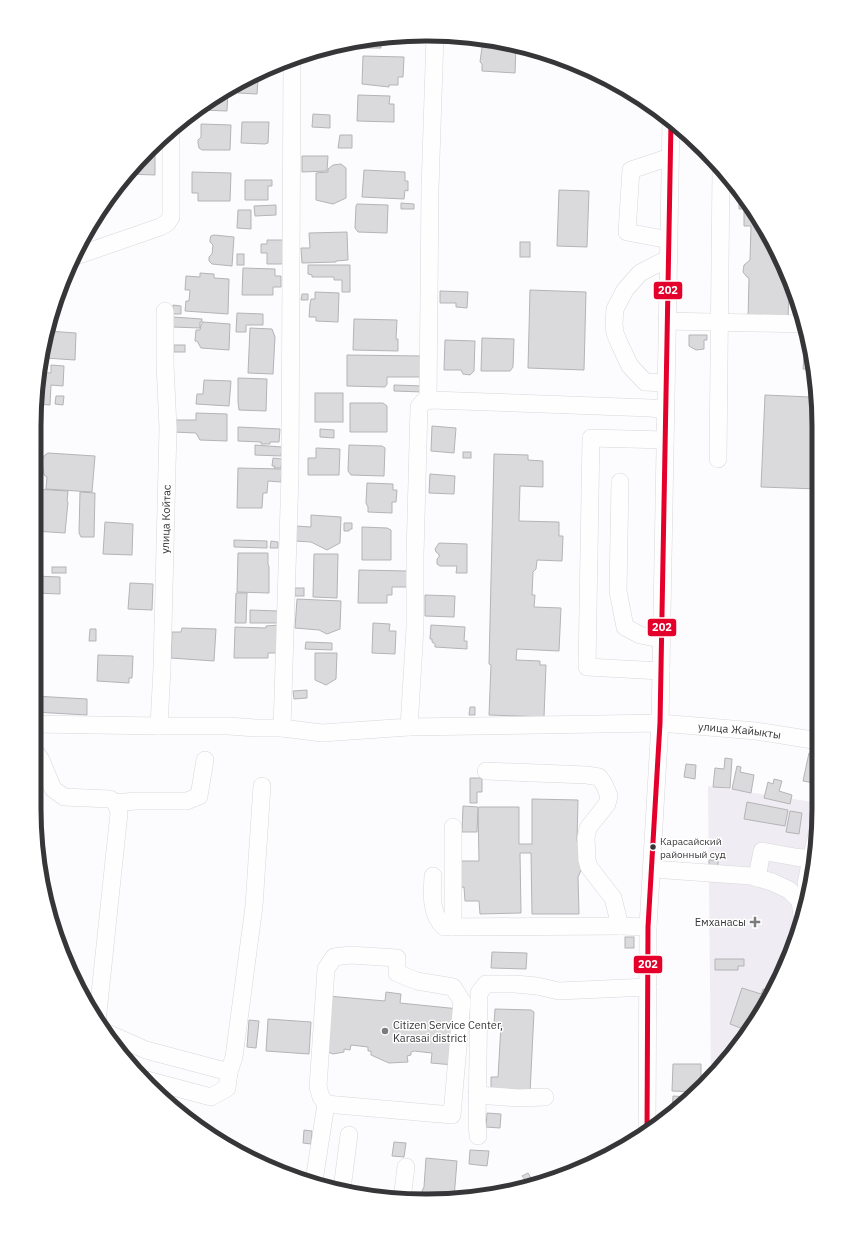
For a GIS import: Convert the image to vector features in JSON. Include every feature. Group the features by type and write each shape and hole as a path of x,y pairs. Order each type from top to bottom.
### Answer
{"street":[{"path":"428,400 430,189 435,41"},
{"path":"282,728 290,475 292,65"},
{"path":"647,1124 648,927 660,723 671,129"},
{"path":"82,254 160,227 167,223 171,217 171,138"},
{"path":"669,240 627,232 631,170 670,157"},
{"path":"718,459 721,178"},
{"path":"666,383 645,382 630,366 615,333 614,324 615,309 625,290 640,273 669,258"},
{"name":"улица Койтас","path":"159,726 162,668 168,428 165,364 165,311"},
{"path":"667,321 798,324"},
{"path":"409,727 415,628 415,555 419,407 424,401 428,400 651,408 665,410"},
{"path":"660,671 587,667 591,438 665,440"},
{"path":"620,482 618,591 625,627 640,635 661,640"},
{"name":"улица Жайыкты","path":"41,724 229,726 282,728 322,733 409,727 660,723 756,731 812,740"},
{"path":"41,760 53,789 64,797 110,799 116,803 119,813 98,1010"},
{"path":"116,803 135,801 187,802 199,796 205,760"},
{"path":"486,771 587,775 598,777 604,784 609,796 607,804 588,828 586,838 587,860 589,867 613,898 620,926"},
{"path":"155,1082 211,1097 227,1088 234,1056 254,906 262,786"},
{"path":"453,828 453,927"},
{"path":"757,878 762,851 809,859"},
{"path":"652,869 751,876 772,882 801,898"},
{"path":"433,876 433,906 435,915 444,927 648,927"},
{"path":"315,1177 326,1104 321,1097 318,1087 326,969 334,957 350,955 397,958 397,973 417,980 453,987 462,1001 452,1115 326,1104"},
{"path":"478,1136 477,1095 479,994 486,984 537,986 559,991 648,987"},
{"path":"117,1037 146,1050 230,1072"},
{"path":"477,1095 519,1098 545,1096"},
{"path":"342,1185 348,1135"},
{"path":"403,1193 406,1167"}],"shaded area":[{"name":"Емханасы","path":"708,786 812,802 809,859 805,884 792,932 783,956 747,1023 711,1068"}],"building":[{"path":"385,43 385,45 381,45 381,48 356,48"},
{"path":"484,45 516,51 515,73 482,71 482,64 480,62 482,47"},
{"path":"363,56 404,57 403,77 398,77 398,85 389,85 389,87 362,84"},
{"path":"258,81 257,94 238,93 238,91"},
{"path":"358,95 390,96 389,104 394,104 394,122 357,121"},
{"path":"228,97 227,111 206,110"},
{"path":"313,114 330,115 330,128 312,127"},
{"path":"242,122 269,122 268,143 241,143"},
{"path":"201,124 231,125 230,150 202,150 199,148 198,140 201,137"},
{"path":"340,135 352,135 352,148 338,148"},
{"path":"155,153 155,175 135,174"},
{"path":"302,156 328,156 327,171 302,172"},
{"path":"341,164 346,168 346,198 333,204 316,200 316,173 328,172 328,169 333,165"},
{"path":"364,170 405,172 405,181 408,181 408,191 405,190 404,199 362,197"},
{"path":"192,172 231,173 230,201 198,201 198,193 192,193"},
{"path":"245,180 272,180 272,186 268,186 268,200 245,200"},
{"path":"559,190 589,191 587,247 557,246"},
{"path":"739,201 747,212 760,234 783,279 789,294 788,321 748,320 749,278 743,272 744,265 750,260 751,226 744,226 744,209 739,209"},
{"path":"401,203 414,204 414,209 401,209"},
{"path":"357,204 388,205 387,233 358,232 355,228"},
{"path":"276,205 276,215 255,216 254,206"},
{"path":"238,210 251,210 251,229 237,228"},
{"path":"347,232 348,260 336,262 302,263 301,248 310,248 309,233"},
{"path":"211,236 234,237 232,266 212,264 209,261 209,257 212,254 213,245 210,242 210,239"},
{"path":"267,240 285,240 284,263 267,264 267,253 261,253 261,244 267,244"},
{"path":"520,242 530,242 530,257 520,257"},
{"path":"237,254 244,254 244,265 237,265"},
{"path":"308,265 350,265 350,292 342,292 342,280 334,280 334,277 312,277 312,275 308,274"},
{"path":"243,268 275,269 275,276 281,276 281,287 273,287 273,295 242,295"},
{"path":"200,273 214,274 214,278 229,279 228,314 185,311 186,301 189,301 190,290 185,290 186,276 200,277"},
{"path":"530,290 586,292 584,370 528,368"},
{"path":"440,291 468,292 467,308 456,307 456,303 440,303"},
{"path":"315,292 339,293 338,322 316,321 316,317 309,317 311,299 315,299"},
{"path":"302,294 308,294 308,300 301,300"},
{"path":"173,305 181,306 181,314 173,314"},
{"path":"237,313 263,314 263,325 246,325 246,332 236,332"},
{"path":"173,317 202,319 202,322 200,322 200,328 173,327"},
{"path":"354,319 397,320 396,339 398,339 398,351 353,350"},
{"path":"203,322 230,324 229,350 201,348 197,341 195,341 196,330 200,330"},
{"path":"250,328 272,329 275,337 273,374 248,373"},
{"path":"53,331 76,333 75,360 47,358"},
{"path":"689,335 707,335 707,340 704,340 704,349 696,350 689,346"},
{"path":"482,338 514,339 513,367 510,371 481,371"},
{"path":"445,340 475,341 474,371 470,375 463,374 461,370 444,370"},
{"path":"174,345 185,345 185,352 174,352"},
{"path":"347,355 423,356 422,377 387,377 387,384 385,387 347,386"},
{"path":"804,357 806,357 808,370 803,369"},
{"path":"51,365 64,366 63,386 51,385 50,405 42,404 45,372 51,373"},
{"path":"238,378 267,379 266,411 239,410"},
{"path":"204,380 231,381 229,406 196,404 197,394 203,394"},
{"path":"394,385 423,386 423,392 394,391"},
{"path":"810,391 812,489 761,487 765,395 810,397"},
{"path":"315,393 343,393 343,422 315,422"},
{"path":"56,396 64,396 63,405 55,404"},
{"path":"350,403 383,403 387,406 387,432 350,432"},
{"path":"196,413 227,414 227,441 200,440 196,433 173,432 173,420 196,420"},
{"path":"432,426 456,428 454,453 431,451"},
{"path":"238,427 280,429 279,442 261,444 261,442 238,441"},
{"path":"320,429 334,430 334,438 320,437"},
{"path":"255,445 282,447 281,456 255,455"},
{"path":"349,445 382,446 385,448 384,476 351,475 348,471"},
{"path":"316,448 340,449 339,475 308,475 308,458 316,458"},
{"path":"463,452 471,452 471,458 463,458"},
{"path":"48,453 95,456 92,492 46,489 47,477 44,475 42,462 45,455"},
{"path":"494,454 528,455 528,460 543,461 543,487 520,486 519,521 559,522 559,536 563,536 562,561 537,560 536,569 533,572 532,595 535,595 534,607 561,608 559,651 517,649 516,660 540,661 540,665 546,665 544,717 489,715"},
{"path":"273,458 282,459 281,468 274,468 275,466 272,466"},
{"path":"238,468 282,469 281,482 268,481 267,493 263,493 262,508 237,508"},
{"path":"430,474 455,476 454,494 429,493"},
{"path":"367,483 393,484 393,490 397,490 396,502 392,502 392,513 368,512 366,503"},
{"path":"41,489 68,491 65,533 41,531"},
{"path":"80,492 95,493 94,537 81,537 79,533"},
{"path":"311,515 341,517 340,543 327,550 311,542 295,541 296,526 311,527"},
{"path":"105,522 133,524 132,555 103,554"},
{"path":"344,523 352,523 352,529 349,531 344,531"},
{"path":"362,527 387,528 391,530 391,560 362,560"},
{"path":"234,540 267,541 267,548 234,547"},
{"path":"271,541 278,542 278,548 270,548"},
{"path":"439,543 467,544 467,573 456,573 457,566 440,566 437,564 439,554 435,549"},
{"path":"238,553 268,553 269,593 237,592"},
{"path":"314,554 338,554 337,598 313,597"},
{"path":"52,567 66,567 66,573 52,573"},
{"path":"359,570 408,571 408,587 392,587 392,595 387,595 387,603 358,603"},
{"path":"41,576 60,577 60,594 41,593"},
{"path":"130,583 153,584 152,610 128,609"},
{"path":"295,588 304,588 304,596 295,596"},
{"path":"236,593 247,593 246,623 235,623"},
{"path":"425,595 455,596 454,617 425,616"},
{"path":"297,599 341,601 340,629 327,634 319,630 295,628"},
{"path":"250,610 279,611 279,623 250,623"},
{"path":"373,623 390,624 389,631 396,631 395,654 372,653"},
{"path":"279,625 279,653 268,653 268,658 234,658 235,627 266,628 266,626"},
{"path":"431,625 465,627 464,641 467,641 467,649 435,647 432,639 430,639"},
{"path":"182,628 216,629 214,661 171,658 172,632 181,632"},
{"path":"90,629 96,629 96,641 89,641"},
{"path":"306,642 332,643 332,650 305,649"},
{"path":"315,653 337,653 336,679 326,685 315,680"},
{"path":"98,655 133,656 132,678 129,678 129,683 97,681"},
{"path":"307,690 307,698 294,699 293,691"},
{"path":"41,696 87,699 87,715 41,712"},
{"path":"470,707 475,707 475,715 469,715"},
{"path":"809,753 812,754 812,783 803,781"},
{"path":"725,758 732,759 730,788 713,787 715,768 724,769"},
{"path":"686,764 696,765 695,779 684,777"},
{"path":"737,766 741,767 740,772 754,775 751,793 732,789"},
{"path":"470,778 482,778 482,792 477,792 477,803 470,803"},
{"path":"774,779 782,781 779,791 792,795 790,804 764,798 768,782 773,784"},
{"path":"532,799 578,800 577,841 582,848 584,864 578,877 579,914 532,914 531,853 520,853 521,913 480,914 479,901 465,901 464,887 455,888 454,861 479,861 479,807 519,807 519,844 532,844"},
{"path":"747,802 788,810 785,826 744,819"},
{"path":"463,806 478,807 477,832 462,832"},
{"path":"790,811 802,813 799,834 786,832"},
{"path":"709,860 718,860 718,870 709,869"},
{"path":"625,937 634,937 634,948 625,948"},
{"path":"492,952 527,953 526,969 491,968"},
{"path":"715,959 744,959 744,966 738,966 738,970 715,970"},
{"path":"742,988 761,994 763,989 766,990 743,1029 730,1024"},
{"path":"386,992 401,994 400,1003 459,1009 454,1065 431,1063 432,1053 414,1051 411,1052 411,1055 407,1056 408,1062 389,1063 371,1055 371,1051 368,1051 368,1047 351,1045 350,1050 344,1049 344,1052 333,1054 323,1050 328,996 385,1001"},
{"path":"495,1009 531,1010 534,1012 530,1093 491,1091 491,1077 498,1077 501,1025 494,1024"},
{"path":"268,1019 311,1022 309,1054 266,1051"},
{"path":"249,1020 259,1021 256,1048 247,1047"},
{"path":"673,1064 701,1064 701,1079 688,1092 672,1091"},
{"path":"673,1096 683,1097 681,1098 672,1105"},
{"path":"487,1113 501,1114 500,1128 486,1127"},
{"path":"304,1130 312,1131 311,1144 303,1143"},
{"path":"394,1142 406,1143 404,1157 392,1156"},
{"path":"470,1150 489,1151 487,1166 469,1164"},
{"path":"426,1158 457,1161 454,1193 422,1194"},
{"path":"528,1173 532,1179 526,1181 522,1176"}],"transit line":[{"name":"202","path":"647,1124 648,927 660,723 671,129"}],"place":[{"name":"Карасайский районный суд","path":"653,847"},
{"name":"Емханасы","path":"755,922"},
{"name":"Citizen Service Center, Karasai district","path":"385,1031"}]}
